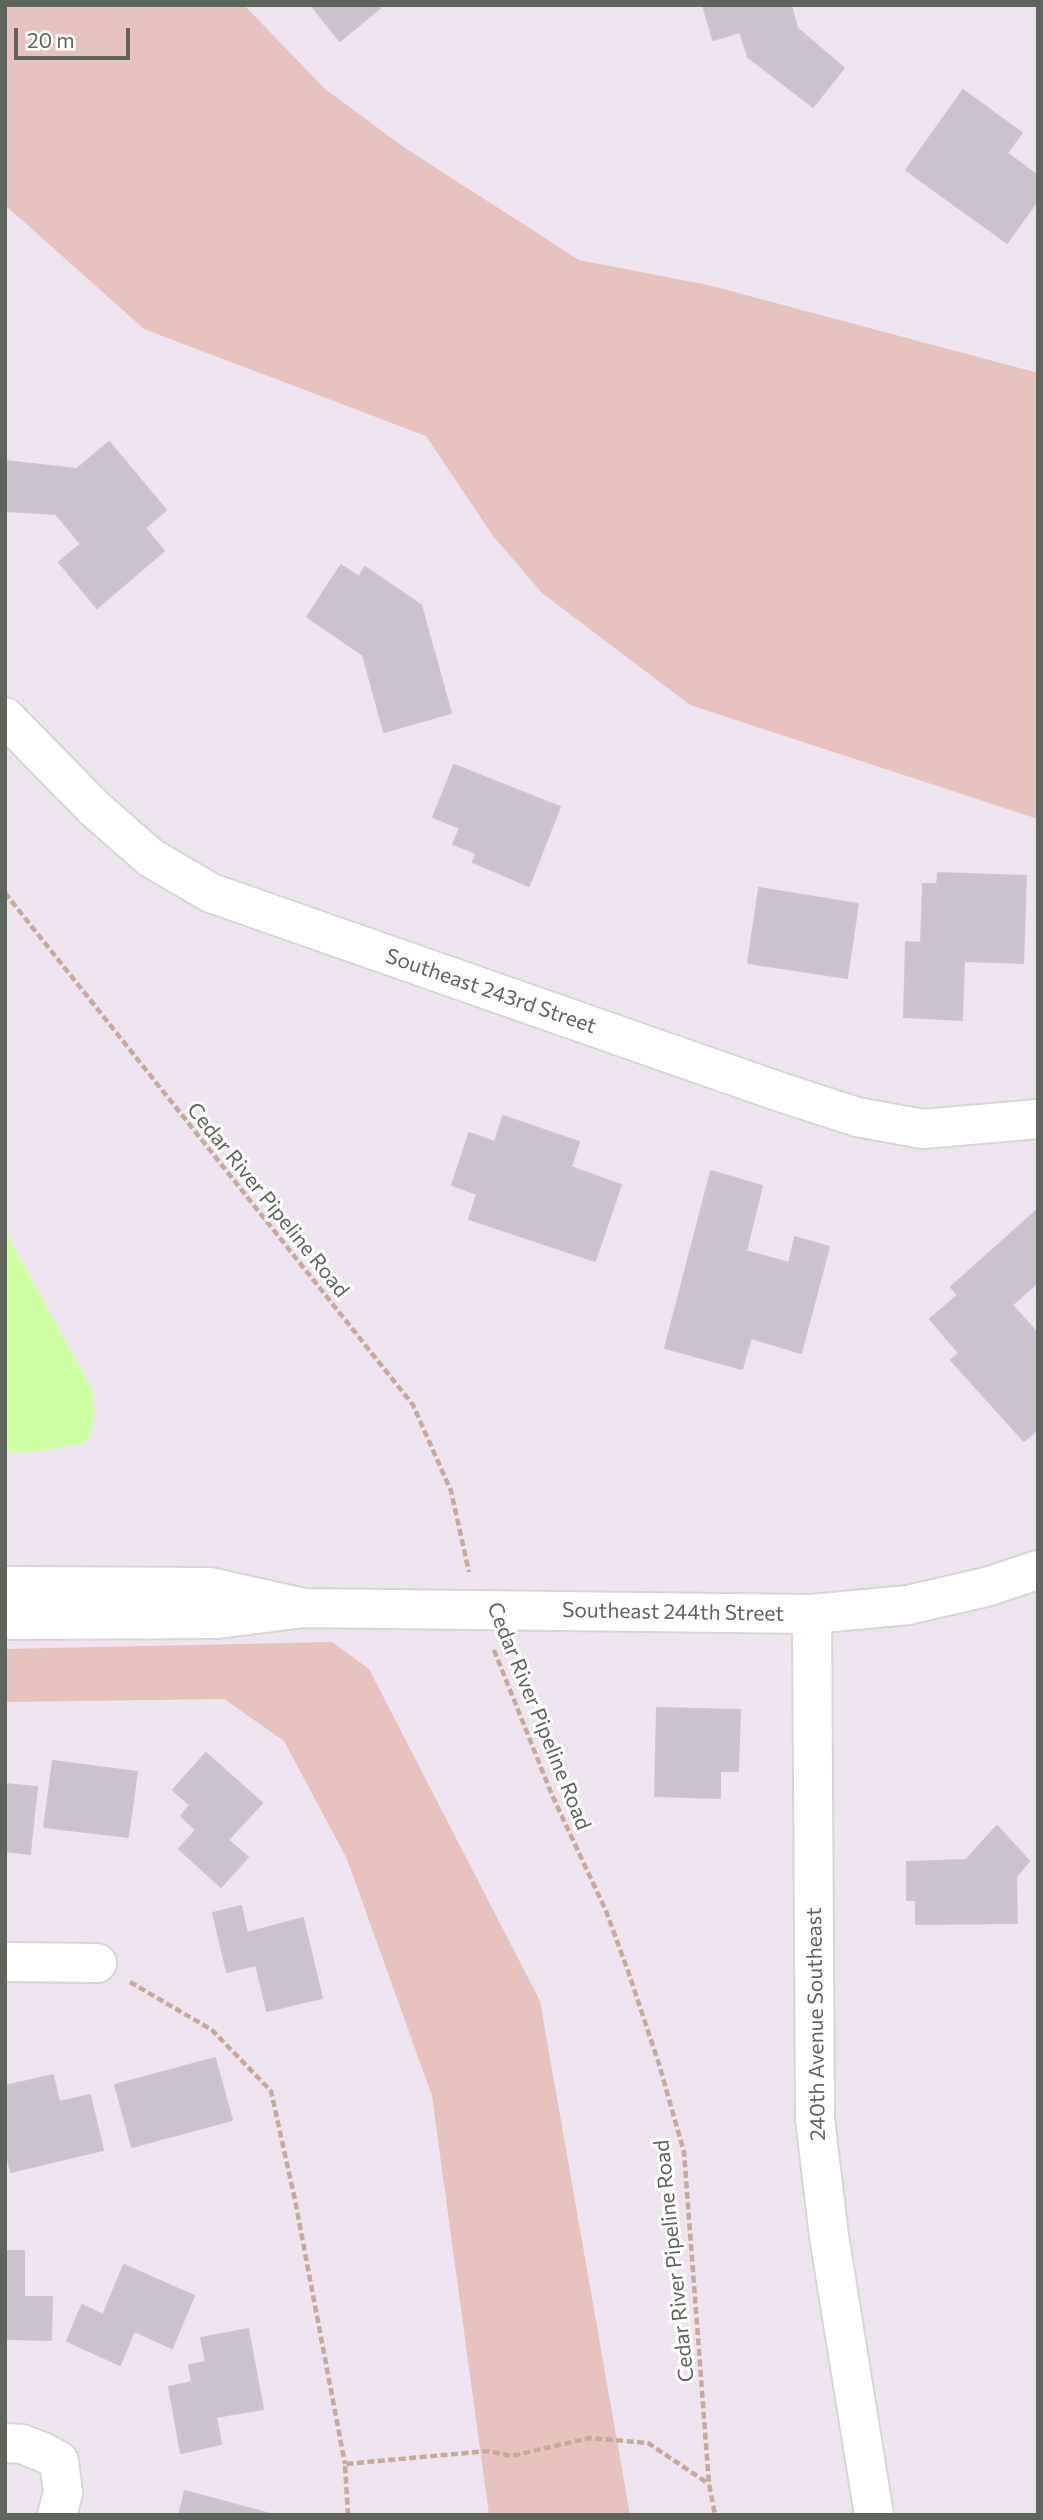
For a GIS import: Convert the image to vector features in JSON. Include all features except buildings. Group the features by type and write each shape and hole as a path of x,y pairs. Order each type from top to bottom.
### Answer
{"street":[{"name":"Southeast 243rd Street","path":"5,717 94,808 141,850 211,893 857,1117 923,1129 1038,1119"},
{"name":"Southeast 244th Street","path":"5,1620 217,1619 304,1608 813,1614 908,1605 986,1587 1038,1570"},
{"name":"Southeast 244th Street","path":"5,1586 210,1587 304,1608"},
{"name":"240th Avenue Southeast","path":"813,1614 814,2119 828,2236 874,2515"},
{"path":"5,1962 97,1963"},
{"path":"5,2443 22,2444 59,2461 63,2493 57,2515"}],"path":[{"name":"Cedar River Pipeline Road","path":"5,893 413,1405 451,1491 477,1610 552,1795 606,1911 655,2050 684,2152 709,2484 715,2515"},
{"path":"97,1963 212,2030 271,2091 295,2200 345,2464 348,2515"},
{"path":"345,2464 488,2451 511,2456 590,2438 648,2443 709,2484"}],"shaded area":[{"path":"5,5 244,5 325,89 405,148 579,260 708,285 1038,373 1038,819 690,705 542,593 493,536 426,436 144,329 5,205"},
{"path":"5,1230 92,1389 95,1413 91,1436 82,1444 36,1452 5,1453"},
{"path":"332,1642 369,1669 540,2001 630,2515 489,2515 432,2096 347,1859 284,1741 224,1699 5,1702 5,1649"}]}
